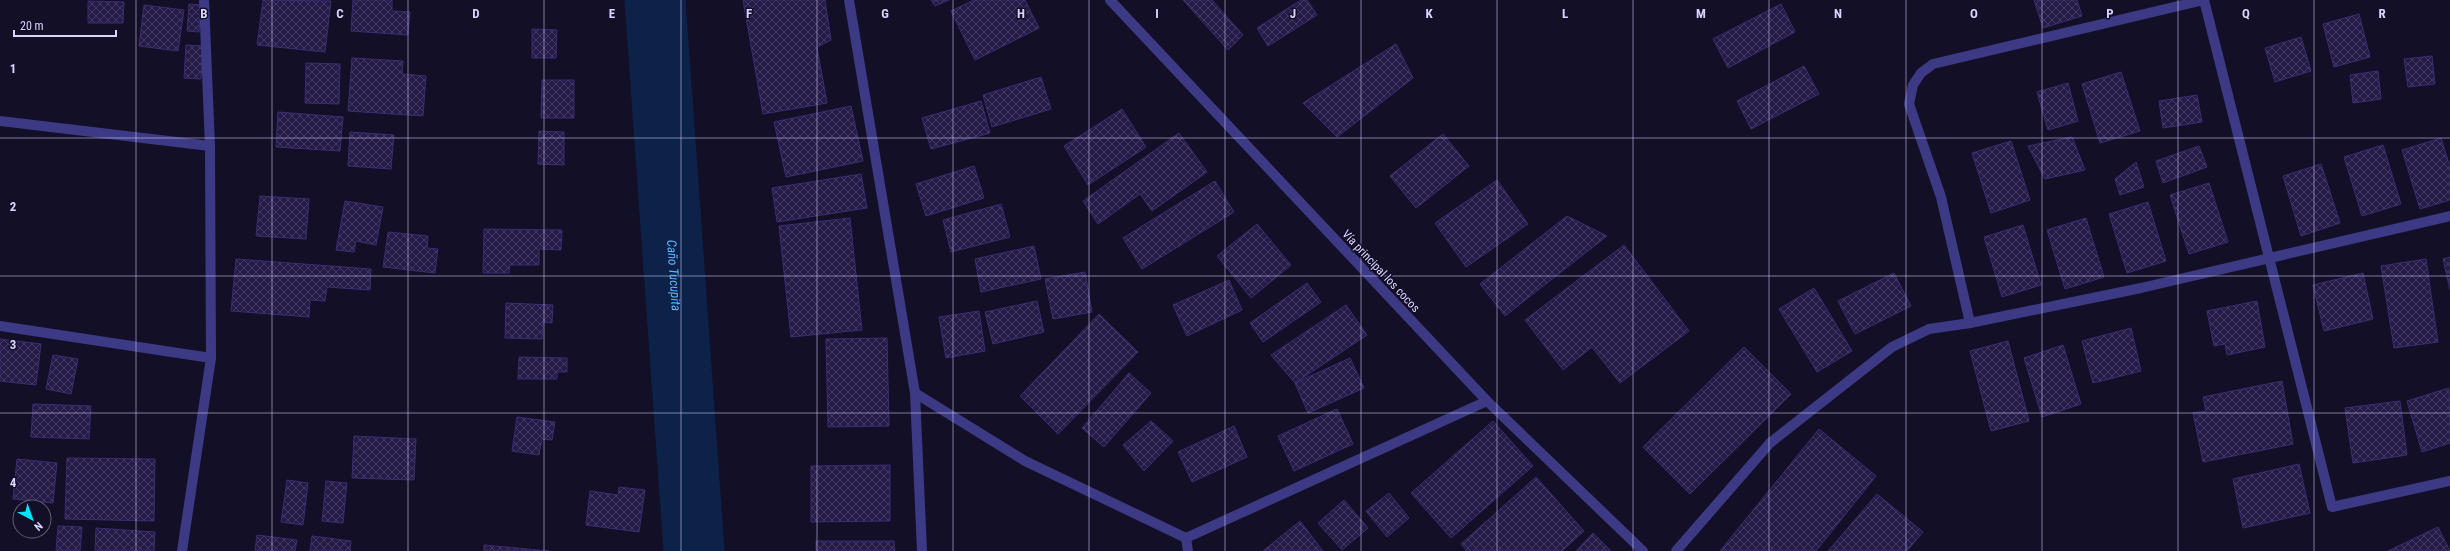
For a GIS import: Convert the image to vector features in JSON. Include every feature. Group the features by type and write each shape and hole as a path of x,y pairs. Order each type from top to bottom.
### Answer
{"street":[{"path":"182,551 211,358 210,146 204,0"},
{"path":"849,0 915,393 922,551"},
{"name":"Vía principal los cocos","path":"1110,0 1487,401 1643,551"},
{"path":"1970,323 1941,197 1909,104 1913,85 1921,73 1933,64 2204,0 2271,258 2332,507 2450,481"},
{"path":"0,121 210,146"},
{"path":"1676,551 1770,443 1854,375 1892,347 1930,329 1970,323 2141,288 2450,216"},
{"path":"0,326 211,358"},
{"path":"915,393 1025,461 1186,538"},
{"path":"1186,538 1487,401"},
{"path":"1186,538 1188,551"}],"building":[{"path":"263,0 331,1 325,52 257,45"},
{"path":"353,0 392,0 392,11 410,12 408,35 351,31"},
{"path":"743,0 825,0 831,40 817,47 827,103 763,114"},
{"path":"931,0 949,0 935,6"},
{"path":"974,0 1025,0 1039,28 975,60 951,11"},
{"path":"1183,0 1212,0 1243,35 1228,50"},
{"path":"1301,0 1307,0 1317,15 1268,46 1257,28"},
{"path":"2034,0 2077,0 2082,16 2043,28"},
{"path":"88,1 124,2 123,23 88,23"},
{"path":"189,4 201,5 199,32 187,31"},
{"path":"1781,4 1795,32 1728,68 1713,39"},
{"path":"144,5 184,10 178,51 139,46"},
{"path":"2359,14 2370,57 2334,67 2323,24"},
{"path":"532,29 557,30 556,58 532,58"},
{"path":"2301,37 2311,71 2275,82 2265,48"},
{"path":"1396,44 1413,78 1337,137 1303,103"},
{"path":"186,45 203,46 201,79 184,78"},
{"path":"2432,56 2435,84 2408,87 2404,59"},
{"path":"352,58 403,61 402,74 426,76 423,116 348,111"},
{"path":"306,63 340,64 339,104 305,103"},
{"path":"1804,66 1819,94 1751,129 1737,101"},
{"path":"2378,71 2381,99 2353,103 2350,75"},
{"path":"2121,72 2140,131 2100,143 2082,84"},
{"path":"1041,77 1051,109 992,127 983,95"},
{"path":"542,80 574,80 574,118 541,118"},
{"path":"2068,83 2078,121 2048,130 2037,92"},
{"path":"2197,95 2202,122 2163,128 2159,101"},
{"path":"981,101 990,133 931,149 922,118"},
{"path":"851,106 863,161 786,177 774,122"},
{"path":"1122,109 1146,147 1088,185 1064,146"},
{"path":"278,112 343,117 340,151 276,147"},
{"path":"539,131 564,132 564,165 538,164"},
{"path":"350,132 394,135 391,169 348,166"},
{"path":"1179,133 1207,172 1152,211 1140,194 1098,224 1083,201"},
{"path":"1443,134 1469,166 1416,208 1390,176"},
{"path":"2072,137 2085,170 2045,179 2028,146"},
{"path":"2441,138 2450,167 2450,200 2420,209 2402,150"},
{"path":"2011,141 2030,200 1991,213 1972,153"},
{"path":"2383,145 2401,204 2362,216 2344,157"},
{"path":"2199,146 2207,167 2163,183 2156,161"},
{"path":"2136,162 2144,187 2120,195 2115,179"},
{"path":"2321,164 2340,223 2301,236 2283,176"},
{"path":"974,166 984,198 926,216 916,184"},
{"path":"861,174 867,208 777,222 772,188"},
{"path":"1497,180 1528,224 1466,267 1435,223"},
{"path":"1215,181 1234,212 1142,269 1123,238"},
{"path":"2209,183 2228,242 2189,254 2170,195"},
{"path":"260,196 309,199 306,239 256,236"},
{"path":"345,201 383,207 376,245 356,241 354,252 336,250"},
{"path":"2148,202 2166,261 2127,273 2109,214"},
{"path":"1001,204 1010,237 951,252 943,220"},
{"path":"1567,216 1607,236 1505,316 1480,284"},
{"path":"850,218 862,330 791,337 779,226"},
{"path":"2086,218 2104,277 2065,289 2047,230"},
{"path":"1257,224 1291,265 1251,298 1217,256"},
{"path":"2023,225 2041,285 2002,297 1984,237"},
{"path":"484,229 562,230 561,250 539,249 539,265 510,265 509,273 483,273"},
{"path":"388,232 428,236 427,248 438,249 435,273 383,267"},
{"path":"1624,245 1689,331 1620,383 1592,347 1563,370 1525,320"},
{"path":"1034,246 1041,279 981,292 975,259"},
{"path":"2450,257 2450,290 2443,259"},
{"path":"236,259 371,269 370,290 327,287 325,301 310,300 309,317 231,311"},
{"path":"2426,259 2438,342 2394,348 2381,266"},
{"path":"1085,272 1092,312 1053,319 1045,279"},
{"path":"1894,273 1911,306 1855,334 1838,301"},
{"path":"2363,273 2373,319 2324,331 2313,285"},
{"path":"1229,280 1242,310 1187,336 1173,305"},
{"path":"1307,283 1321,302 1263,342 1250,323"},
{"path":"1814,288 1852,351 1817,372 1779,309"},
{"path":"1037,301 1044,332 993,344 985,312"},
{"path":"2257,301 2265,347 2227,355 2225,344 2214,346 2207,311"},
{"path":"506,303 553,305 552,323 543,322 542,339 505,338"},
{"path":"1346,305 1367,335 1295,383 1271,355"},
{"path":"979,311 985,351 946,358 939,317"},
{"path":"1099,314 1138,352 1058,434 1020,396"},
{"path":"2131,328 2141,371 2093,383 2082,341"},
{"path":"887,338 889,426 828,427 826,339"},
{"path":"0,339 41,344 36,385 0,381"},
{"path":"2008,341 2029,421 1991,431 1970,351"},
{"path":"2063,345 2081,404 2042,417 2024,358"},
{"path":"1744,347 1791,394 1690,494 1643,447"},
{"path":"53,355 78,359 71,394 46,389"},
{"path":"519,357 567,358 567,372 557,372 557,379 518,379"},
{"path":"1350,358 1364,388 1308,413 1295,383"},
{"path":"1129,373 1151,393 1104,447 1082,428"},
{"path":"2282,381 2293,444 2203,462 2193,413 2206,411 2203,397"},
{"path":"2449,388 2450,443 2422,452 2407,401"},
{"path":"2400,401 2407,455 2353,463 2345,408"},
{"path":"33,404 91,406 89,439 31,437"},
{"path":"1337,409 1353,444 1294,471 1278,436"},
{"path":"517,417 555,422 552,440 542,439 539,455 512,451"},
{"path":"1151,421 1173,441 1144,471 1123,445"},
{"path":"1493,421 1533,466 1451,538 1411,493"},
{"path":"1234,426 1247,457 1192,482 1178,452"},
{"path":"1819,429 1876,476 1816,551 1720,551"},
{"path":"354,436 416,439 414,480 352,478"},
{"path":"67,458 155,459 154,521 65,519"},
{"path":"17,459 57,463 53,503 52,499 13,499"},
{"path":"2299,464 2310,513 2243,528 2233,479"},
{"path":"890,465 890,521 811,522 811,466"},
{"path":"1536,477 1584,531 1562,551 1467,551 1461,544"},
{"path":"287,480 308,483 303,525 281,522"},
{"path":"326,481 347,483 343,523 322,521"},
{"path":"619,487 645,490 639,532 586,525 590,491 618,495"},
{"path":"1389,493 1409,518 1387,537 1366,511"},
{"path":"1877,494 1923,532 1907,551 1828,551"},
{"path":"1344,500 1368,528 1342,550 1318,523"},
{"path":"1300,521 1323,551 1263,551"},
{"path":"58,526 82,527 80,551 56,551"},
{"path":"2438,527 2450,551 2388,551"},
{"path":"96,528 155,532 154,551 95,551"},
{"path":"1593,533 1611,551 1576,551"},
{"path":"257,535 297,540 295,551 255,551"},
{"path":"312,536 351,541 350,551 310,551"},
{"path":"816,541 894,541 895,551 816,551"},
{"path":"484,545 549,551 484,551"}],"waterway":[{"name":"Caño Tucupita","path":"655,0 694,551"}]}
